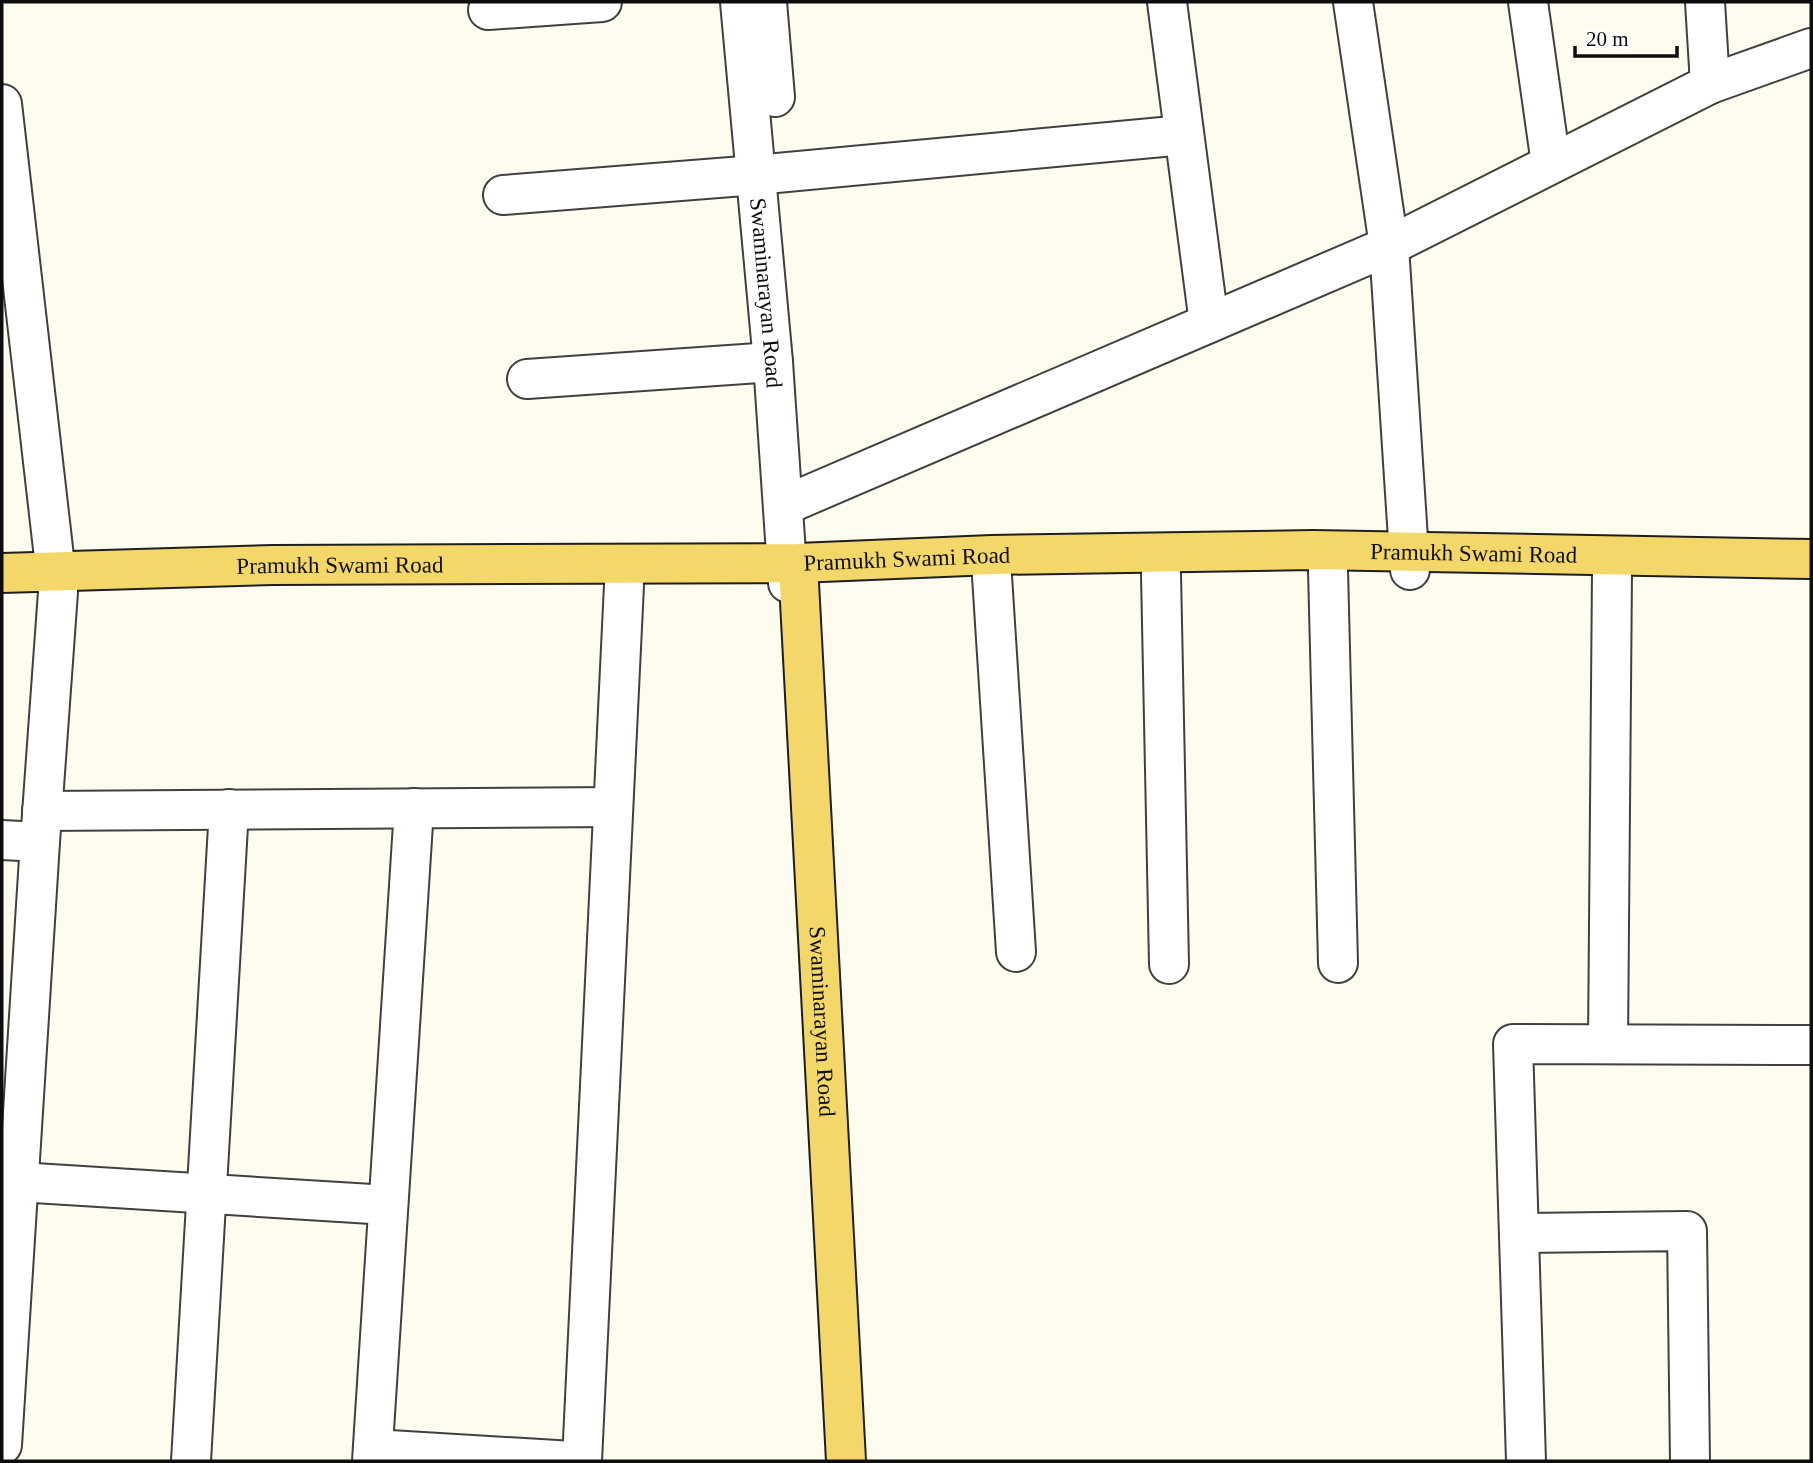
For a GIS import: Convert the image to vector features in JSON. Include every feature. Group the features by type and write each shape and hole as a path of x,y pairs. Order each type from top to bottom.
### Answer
{"main road":[{"name":"Pramukh Swami Road","path":"2,573 57,582 624,585 798,575 1006,554 1313,550 1409,561 1612,571 1811,575"},
{"name":"Pramukh Swami Road","path":"2,592 57,582 273,565 992,576 1328,570 1409,561 1811,559"},
{"name":"Swaminarayan Road","path":"798,575 846,1461"}],"street":[{"path":"488,10 602,2"},
{"name":"Swaminarayan Road","path":"740,2 768,174 798,575"},
{"name":"Swaminarayan Road","path":"767,2 773,362 793,501"},
{"path":"1167,2 1209,323"},
{"path":"1353,2 1389,246 1409,561"},
{"path":"1528,2 1551,164"},
{"path":"1705,2 1710,84"},
{"path":"793,501 1389,246 1710,84 1811,48"},
{"path":"2,104 9,227 57,582 41,827 15,1029 12,1202 2,1445"},
{"path":"503,195 768,174 1184,135"},
{"path":"527,379 773,362"},
{"path":"1328,570 1338,963"},
{"path":"1608,1044 1612,571"},
{"path":"1161,574 1169,964"},
{"path":"992,576 1016,952"},
{"path":"582,1461 624,585"},
{"path":"2,840 41,827 229,809 613,807"},
{"path":"414,808 372,1455 573,1461"},
{"path":"191,1461 229,809"},
{"path":"1526,1461 1513,1044 1811,1045"},
{"path":"12,1202 207,1194 388,1205"},
{"path":"1519,1233 1687,1231 1690,1461"}]}
